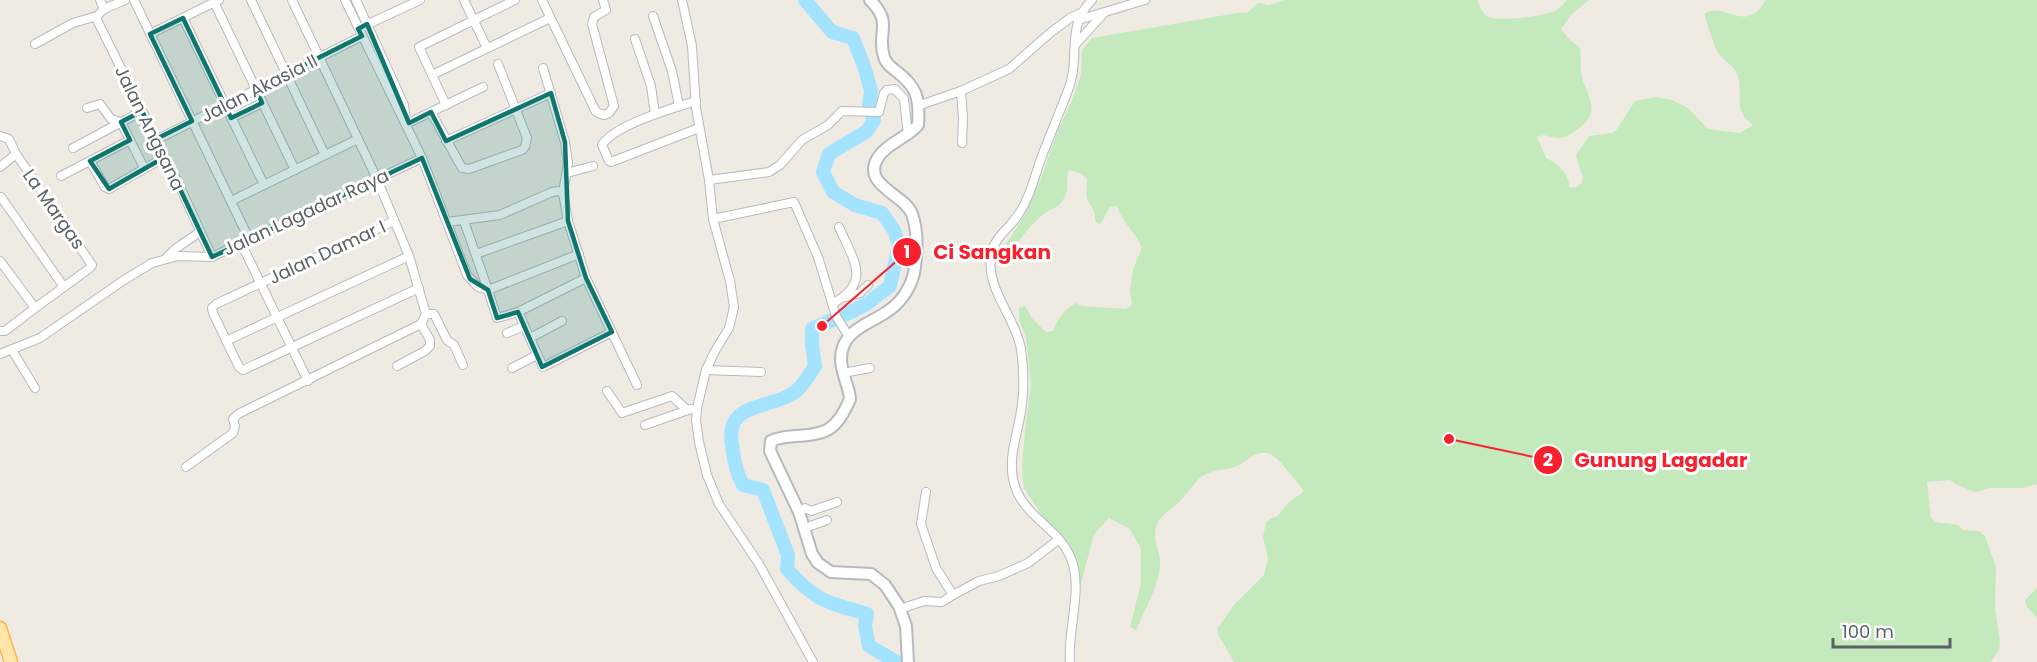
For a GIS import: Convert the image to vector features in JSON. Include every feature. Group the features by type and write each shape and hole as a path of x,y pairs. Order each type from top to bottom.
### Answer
{"main road":[{"path":"0,628 11,662"}],"street":[{"path":"100,0 104,9"},
{"path":"35,44 74,23 97,16 104,9 125,0"},
{"path":"134,0 249,239"},
{"path":"251,0 325,155"},
{"path":"186,467 233,433 235,426 233,419 236,415 421,324 426,314 409,256 377,179 292,0"},
{"path":"345,0 422,158 470,279 478,287 488,290 579,254"},
{"path":"356,0 404,105 404,120"},
{"name":"Jalan Akasia II","path":"156,140 320,58 360,33 367,24 420,0"},
{"path":"464,0 487,48"},
{"path":"446,105 418,48 515,0"},
{"path":"542,0 596,112 604,115 609,113 614,106 592,24 594,17 606,10 603,0"},
{"path":"682,0 692,46 699,128 709,180 713,219 730,281 734,307 729,328 706,370 697,408 699,442 707,475 719,504 759,564 812,662"},
{"path":"870,0 879,10 883,21 882,49 885,61 912,84 924,103"},
{"path":"1070,662 1076,586 1071,558 1058,540 1022,502 1013,481 1011,460 1021,414 1022,352 1013,324 995,287 990,264 996,242 1013,223 1031,191 1041,158 1072,81 1079,17 1092,0"},
{"path":"924,103 961,91 1017,64 1070,18 1105,12 1145,0"},
{"path":"150,34 216,1 295,170"},
{"path":"1075,45 1105,12"},
{"name":"Jalan Angsana","path":"97,16 212,257"},
{"path":"653,16 672,72 679,106"},
{"path":"183,18 264,185"},
{"path":"432,75 550,18"},
{"path":"635,39 651,86 655,114"},
{"path":"432,112 462,168 469,169 525,147 527,138 498,64"},
{"path":"543,68 566,142 567,173 564,193 568,221 586,278 637,385"},
{"path":"404,120 432,112 483,87"},
{"path":"709,180 769,172 780,165 802,140 828,126 842,111 878,113 887,90 895,89 904,99 908,135"},
{"path":"961,91 962,143"},
{"path":"446,141 550,93"},
{"path":"696,101 655,114 603,142 609,161 699,128"},
{"path":"231,118 262,103"},
{"path":"908,662 904,609 885,585 871,574 838,573 821,566 812,554 808,527 802,510 770,451 771,441 779,437 817,435 828,431 836,422 850,399 849,372 841,357 849,337 864,323 886,313 911,284 916,262 912,214 904,202 879,183 875,172 876,163 887,148 908,135 918,125 924,103"},
{"path":"87,108 100,104 111,119 121,122 144,168"},
{"path":"73,148 142,111"},
{"path":"0,135 9,140 16,154"},
{"path":"231,201 358,139"},
{"path":"61,176 130,140"},
{"name":"La Margas","path":"0,167 16,154 90,261 90,268 5,331 0,331"},
{"path":"90,161 107,189 165,157"},
{"name":"Jalan Lagadar Raya","path":"0,354 40,338 124,279 166,258 212,257 422,158"},
{"path":"567,173 593,166"},
{"path":"447,222 500,215 555,191 564,193"},
{"path":"1,197 64,287"},
{"path":"713,219 792,201 818,257 837,320 849,337"},
{"name":"Jalan Damar I","path":"226,341 212,308 260,283 394,221"},
{"path":"464,221 497,318 518,312 586,278"},
{"path":"476,254 568,221"},
{"path":"832,304 852,290 857,281 857,270 839,227"},
{"path":"166,258 200,232"},
{"path":"241,243 308,381"},
{"path":"409,256 226,341 243,370 419,288"},
{"path":"1,262 35,308"},
{"path":"844,297 860,293 868,285"},
{"path":"518,312 542,366 546,367 612,332"},
{"path":"426,314 434,314 463,364"},
{"path":"530,338 562,321"},
{"path":"397,366 426,351 430,346 430,340 421,324"},
{"path":"507,333 524,326"},
{"path":"12,350 35,388"},
{"path":"512,368 537,355"},
{"path":"849,372 870,368"},
{"path":"706,370 761,372"},
{"path":"607,391 622,413 672,396 687,410"},
{"path":"645,425 697,408"},
{"path":"926,492 921,524 936,568 953,595"},
{"path":"802,510 811,511 837,502"},
{"path":"808,527 827,520"},
{"path":"904,609 924,602 942,602 979,581 999,576 1028,562 1058,540"}],"highlighted area":[{"path":"183,18 231,118 262,103 256,89 362,36 358,29 367,24 409,123 431,112 446,141 551,93 565,142 568,221 586,278 612,332 542,367 518,312 497,318 488,290 470,279 422,158 212,257 165,157 109,189 90,161 130,140 121,122 142,111 156,139 192,121 150,34"}],"green space":[{"path":"1284,0 1477,0 1487,16 1501,19 1522,18 1551,12 1567,0 1589,0 1572,14 1561,29 1580,48 1581,73 1592,109 1590,115 1582,126 1563,138 1544,135 1537,137 1546,158 1565,173 1569,187 1577,187 1582,183 1583,176 1576,155 1589,136 1612,133 1617,129 1635,101 1656,97 1672,100 1688,108 1708,129 1740,133 1753,125 1741,110 1737,74 1718,53 1713,40 1705,14 1712,11 1743,17 1758,10 1766,0 2037,0 2037,484 2023,488 1991,488 1975,492 1950,480 1927,482 1931,518 1936,522 1958,525 1963,530 1979,531 1985,536 1996,568 1995,606 2000,643 1999,650 1991,662 1234,662 1217,629 1234,605 1264,575 1268,558 1263,537 1266,522 1278,516 1287,504 1304,491 1274,456 1265,453 1257,454 1237,466 1210,472 1202,477 1160,519 1155,534 1160,567 1153,592 1136,630 1130,627 1141,583 1141,549 1130,529 1109,518 1094,534 1081,584 1078,570 1024,488 1022,468 1031,385 1026,337 1019,320 1019,308 1025,306 1032,318 1046,332 1053,331 1062,315 1076,303 1082,306 1126,309 1132,305 1130,290 1133,269 1142,248 1117,206 1110,207 1100,225 1095,221 1087,196 1087,179 1082,174 1069,170 1067,191 1063,200 1042,216 1016,244 1007,267 1001,262 1003,249 1025,214 1041,179 1056,135 1074,96 1081,73 1082,50 1092,38 1247,13 1258,3 1269,5"},
{"path":"2037,588 2037,618 2027,607 2025,600"}],"waterway":[{"path":"805,0 832,32 853,38 871,90 869,107 874,120 867,131 829,154 823,172 833,192 855,205 882,213 894,230 899,245 890,286 868,303 812,329 815,366 809,376 801,387 785,398 742,414 735,421 731,431 733,450 737,471 743,485 763,490 788,555 787,569 815,595 842,607 867,614 865,626 869,646 897,662"}],"place":[{"name":"Ci Sangkan","path":"822,326"},
{"name":"Gunung Lagadar","path":"1449,439"}]}
